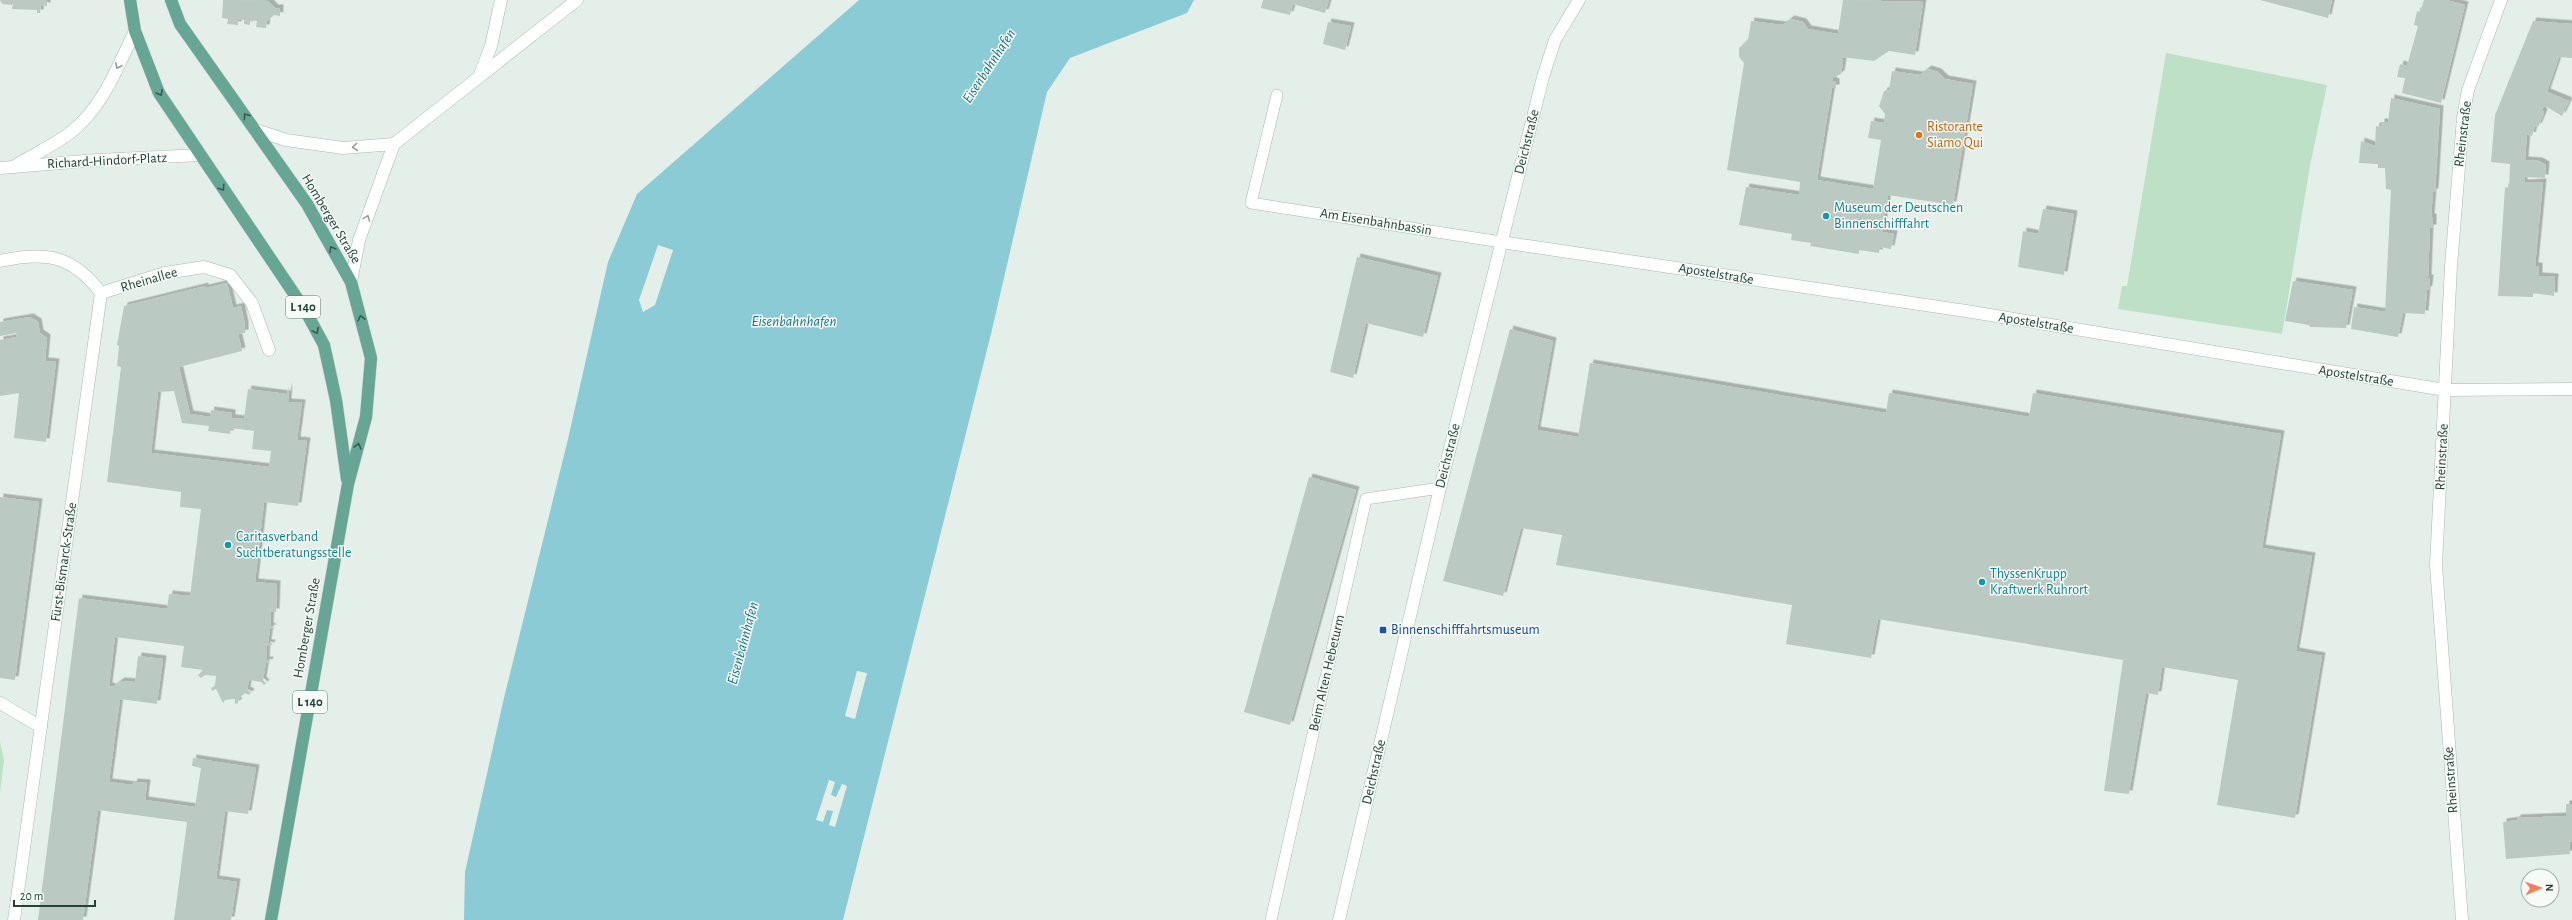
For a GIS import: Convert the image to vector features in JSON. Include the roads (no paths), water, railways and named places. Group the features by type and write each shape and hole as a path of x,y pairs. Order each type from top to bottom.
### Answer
{"main road":[{"name":"Homberger Straße","path":"130,0 135,31 159,93 305,310 324,345 336,400 348,484"},
{"name":"Homberger Straße","path":"170,0 180,24 307,204 351,282 370,358 366,417 348,484 271,920"}],"street":[{"path":"479,77 492,46 501,0"},
{"path":"351,282 359,240 394,144 577,0"},
{"name":"Deichstraße","path":"1339,920 1440,488 1543,77 1555,40 1579,0"},
{"name":"Rheinstraße","path":"2462,920 2436,565 2451,266 2463,118 2468,90 2501,0"},
{"name":"Richard-Hindorf-Platz","path":"14,166 72,131 94,108 110,84 135,31"},
{"path":"256,130 286,140 343,148 394,144"},
{"name":"Richard-Hindorf-Platz","path":"0,168 200,155"},
{"name":"Apostelstraße","path":"1501,242 1966,311 2445,390 2572,389"},
{"path":"0,261 26,256 54,257 87,274 101,294"},
{"name":"Rheinallee","path":"101,294 165,273 204,267 230,275 252,303 269,350"},
{"name":"Fürst-Bismarck-Straße","path":"14,920 101,294"},
{"path":"0,703 41,727"}],"lane":[{"name":"Am Eisenbahnbassin","path":"1277,95 1251,203 1501,242"},
{"name":"Beim Alten Hebeturm","path":"1271,920 1366,499 1440,488"}],"water":[{"name":"Eisenbahnhafen","path":"859,0 1194,0 1187,13 1070,58 1047,92 991,334 843,920 464,920 465,872 503,702 568,439 608,262 637,194"}],"place":[{"name":"Ristorante Siamo Qui","path":"1919,135"},
{"name":"Museum der Deutschen Binnenschifffahrt","path":"1826,216"},
{"name":"Caritasverband Suchtberatungsstelle","path":"228,545"},
{"name":"ThyssenKrupp Kraftwerk Ruhrort","path":"1982,582"},
{"name":"Binnenschifffahrtsmuseum","path":"1383,630"}]}
